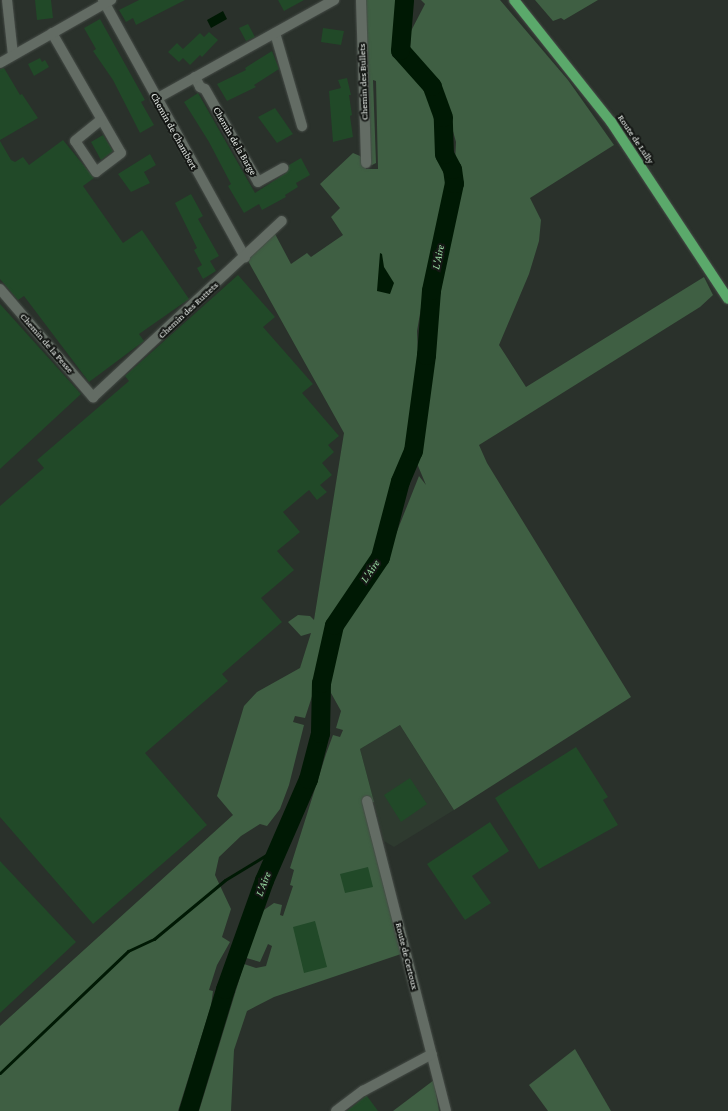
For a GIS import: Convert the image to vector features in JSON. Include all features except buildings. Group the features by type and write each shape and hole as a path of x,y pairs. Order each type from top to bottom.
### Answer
{"main road":[{"name":"Route de Lully","path":"514,0 548,40 611,122 728,299"}],"street":[{"path":"7,0 13,55"},
{"path":"156,99 334,0"},
{"name":"Chemin des Bullets","path":"361,0 366,163"},
{"path":"0,62 106,1"},
{"name":"Chemin de Chambert","path":"106,1 156,99 245,257"},
{"path":"52,33 121,153 96,172 75,141 101,120"},
{"path":"275,33 302,126"},
{"name":"Chemin de la Barge","path":"195,77 200,87 205,89 258,182 283,168"},
{"name":"Chemin des Ruttets","path":"93,397 282,221"},
{"name":"Chemin de la Pesse","path":"0,289 93,397"},
{"name":"Route de Certoux","path":"367,800 446,1111"},
{"path":"336,1111 363,1091 432,1054"}],"shaded area":[{"path":"364,0 397,0 392,56 408,65 431,94 439,123 440,155 448,189 425,285 417,331 418,357 411,423 404,458 394,479 377,556 338,608 326,635 315,687 305,718 295,716 293,722 304,725 289,785 280,809 267,826 260,824 241,836 219,857 215,875 231,909 222,937 230,942 217,965 209,990 213,991 211,1006 178,1111 0,1111 0,1026 233,815 217,796 244,706 257,692 300,668 311,633 301,636 288,622 298,615 310,616 314,620 344,433 247,259 274,232 291,264 307,253 311,257 343,235 331,217 340,208 320,184 353,153 360,156 366,163 366,169 378,169 376,81 373,80 376,163 372,165 368,162"},
{"path":"421,0 500,0 568,80 614,145 530,198 541,220 539,241 529,274 499,345 526,387 704,277 713,295 700,307 479,445 487,463 631,697 454,810 400,725 360,749 374,802 364,804 401,954 274,997 247,1011 234,1050 231,1111 199,1111 244,964 256,968 266,966 272,946 268,944 260,962 243,957 255,923 261,912 274,903 282,905 280,915 283,916 293,886 290,885 294,870 290,868 326,754 333,735 340,737 343,730 336,728 341,711 331,693 328,680 341,626 367,585 382,569 419,476 426,485 416,461 420,455 422,424 442,283 442,256 451,218 456,213 461,185 455,162 456,142 444,99 431,74 425,72 410,48 411,31 425,4"},
{"path":"535,0 598,0 564,20 561,18 553,21"},
{"path":"223,11 227,19 211,28 207,20"},
{"path":"380,253 382,254 384,267 394,283 390,294 377,291"},
{"path":"400,725 454,810 394,847 384,841 360,749"},
{"path":"575,1049 611,1111 548,1111 529,1085"},
{"path":"434,1080 439,1111 393,1111"}],"waterway":[{"name":"L'Aire","path":"188,1111 225,989 264,880 308,779 320,733 321,683 334,625 380,557 400,481 413,451 426,355 431,290 454,183 452,169 444,154 443,117 432,86 400,50 404,0"},
{"path":"0,1073 128,951 154,939 225,880 276,849"}]}
